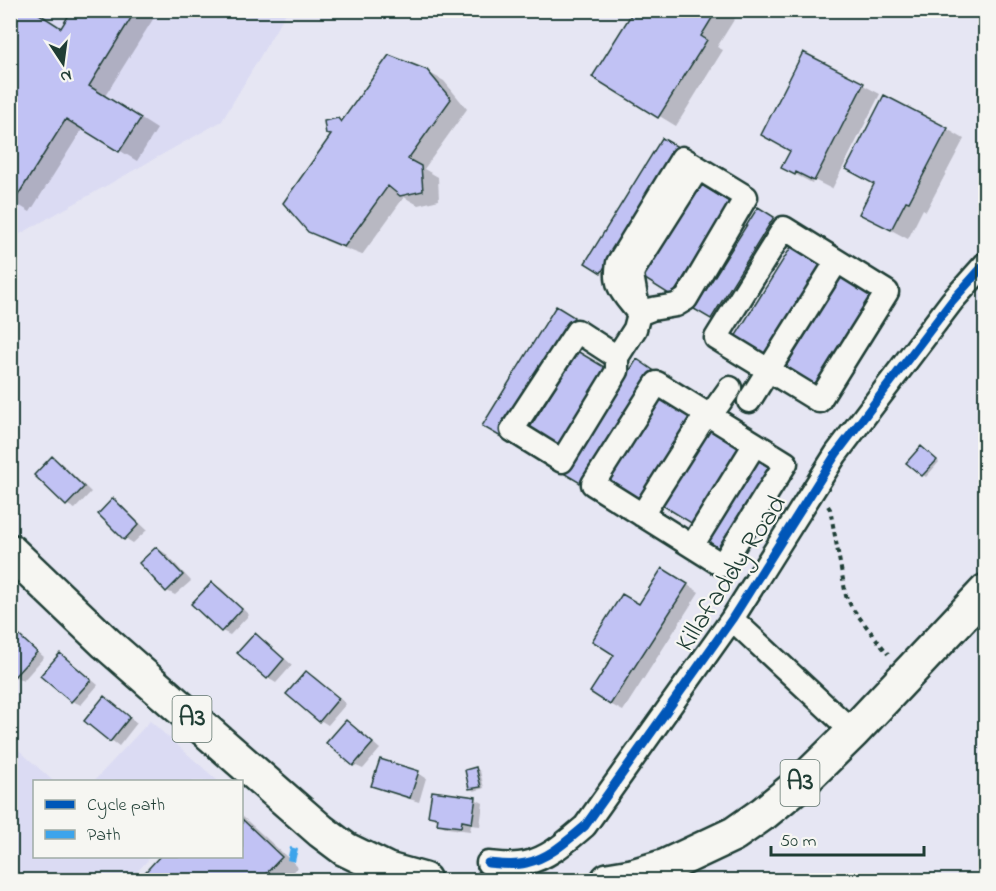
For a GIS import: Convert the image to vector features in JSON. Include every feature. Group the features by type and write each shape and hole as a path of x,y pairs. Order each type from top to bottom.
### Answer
{"highway":[{"name":"A3","path":"10,551 106,643 321,831 385,875 424,880"},
{"name":"A3","path":"608,880 666,866 734,834 764,813 803,781 853,732 986,591"}],"street":[{"path":"617,357 577,332 512,430 562,461 617,371 617,357 637,321 652,309 676,305 686,298 746,197 682,158 618,263 616,277 618,285 637,321"},
{"path":"784,228 887,292 819,401 769,370 716,338 784,228"},
{"path":"749,400 837,261"},
{"name":"Killafaddy Road","path":"488,863 526,863 540,858 560,847 585,826 732,619 836,454 952,301 986,263"},
{"path":"657,383 755,444 786,463 722,565 593,484 657,383"},
{"path":"642,515 701,422 710,416 730,388"},
{"path":"692,546 755,444"},
{"name":"Killafaddy Road","path":"732,619 853,732"}],"path":[{"path":"827,505 830,509 846,596 852,608 888,654"}],"shaded area":[{"path":"11,11 287,11 222,121 11,239"},
{"path":"150,721 217,780 95,780"},
{"path":"11,743 52,780 33,780 33,858 150,858 129,880 11,880"}],"building":[{"path":"10,10 33,10 61,28 72,10 136,10 89,86 141,118 119,152 66,119 13,203 10,202"},
{"path":"634,10 659,10 670,17 674,10 717,10 701,36 707,40 658,118 592,77"},
{"path":"803,52 864,83 814,181 781,168 790,151 761,135"},
{"path":"389,55 427,70 451,99 408,159 421,166 423,191 400,196 388,186 344,247 308,232 283,203 331,135 326,134 324,121 338,118 341,122"},
{"path":"884,95 948,128 909,202 906,201 891,230 859,214 874,184 846,169"},
{"path":"662,138 678,147 601,273 585,263"},
{"path":"700,184 731,203 672,296 642,277"},
{"path":"758,207 774,217 711,319 694,309"},
{"path":"793,244 824,263 767,357 735,337"},
{"path":"842,275 873,294 816,388 784,369"},
{"path":"556,306 574,317 501,437 482,426"},
{"path":"577,351 609,370 560,448 529,429"},
{"path":"637,359 653,370 582,484 565,474"},
{"path":"660,397 691,416 638,502 607,483"},
{"path":"710,427 741,446 693,524 662,505"},
{"path":"921,446 937,460 922,476 906,463"},
{"path":"52,456 84,487 66,506 34,475"},
{"path":"758,457 775,467 722,553 705,544"},
{"path":"113,498 139,524 124,540 98,514"},
{"path":"156,547 183,575 166,592 139,563"},
{"path":"662,568 688,584 610,705 590,692 614,655 592,641 622,594 639,604"},
{"path":"212,582 242,609 221,632 191,604"},
{"path":"12,629 37,652 13,678 10,675 10,631"},
{"path":"255,633 284,659 267,679 237,653"},
{"path":"60,653 91,680 71,702 40,676"},
{"path":"306,671 339,698 319,722 286,694"},
{"path":"104,696 130,717 110,742 84,721"},
{"path":"346,720 373,743 353,766 326,743"},
{"path":"380,759 419,771 410,798 371,786"},
{"path":"476,767 481,787 469,789 465,770"},
{"path":"432,791 476,797 472,823 462,821 461,827 437,824 438,818 428,816"},
{"path":"243,820 282,857 260,880 138,880 158,858 243,858"}],"marked path":[{"path":"291,861 294,848"}],"cycle path":[{"path":"488,863 516,864 534,861 557,848 585,826 732,619 836,454 952,301 986,263"}]}
